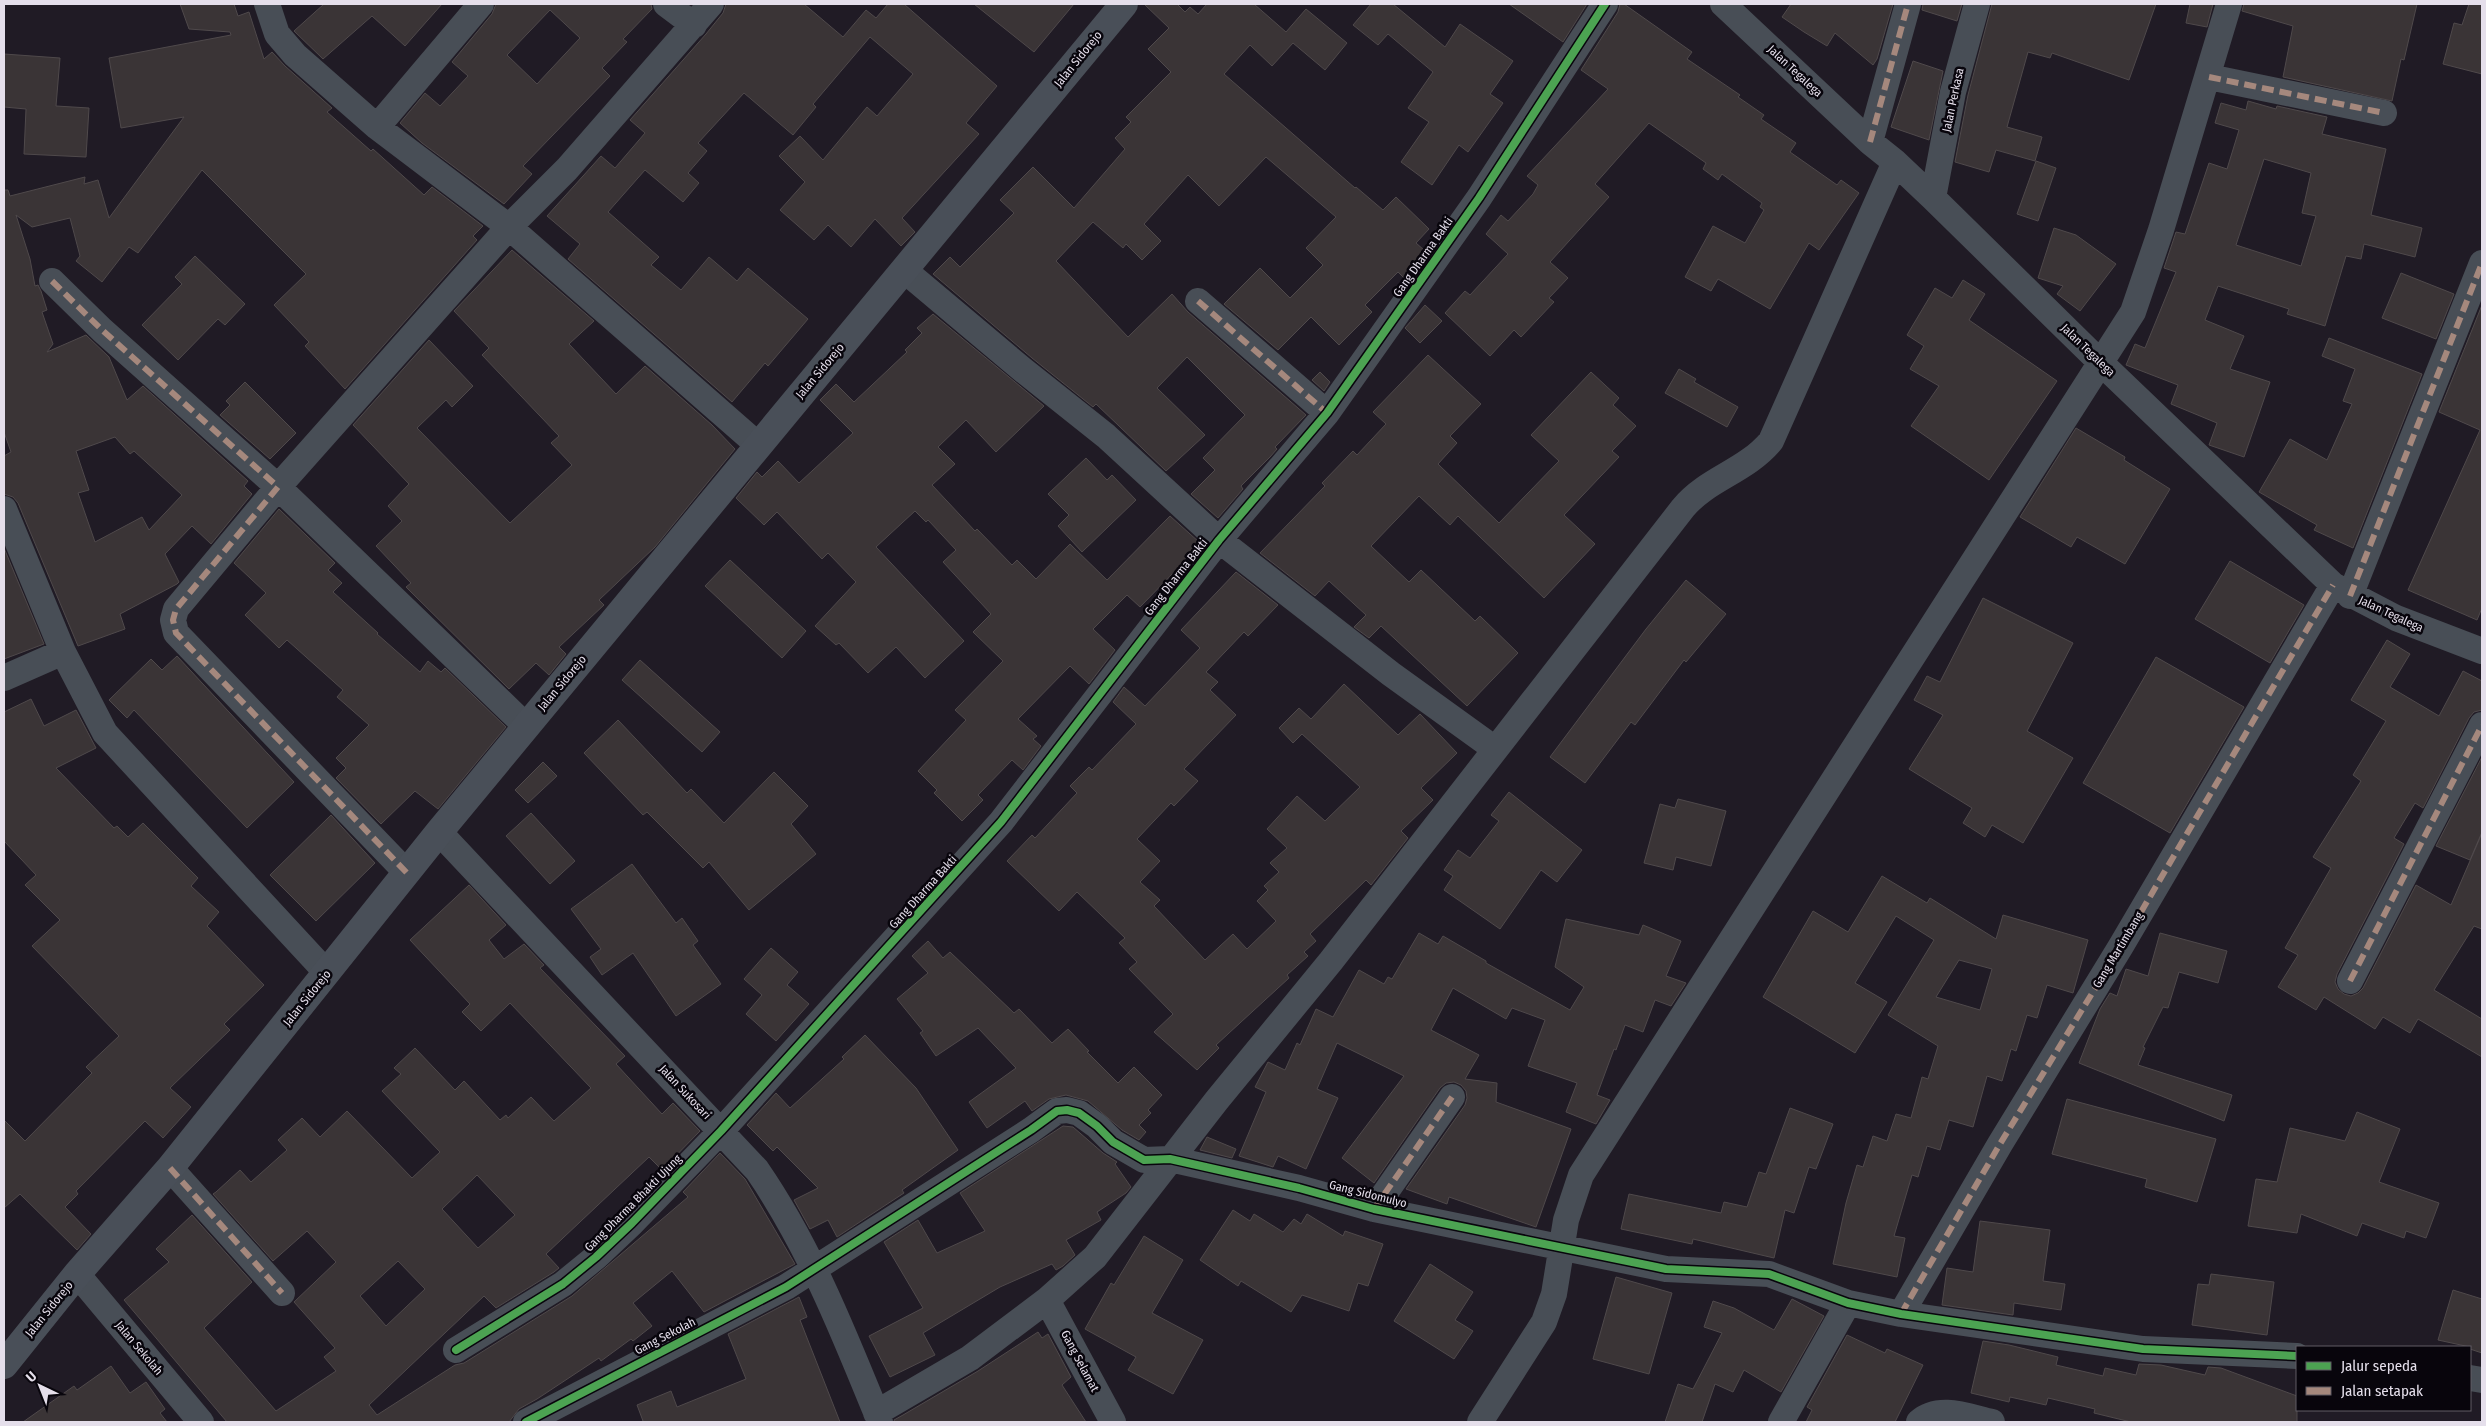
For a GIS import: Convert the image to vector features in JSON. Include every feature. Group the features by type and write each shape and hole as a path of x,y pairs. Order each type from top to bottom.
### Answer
{"street":[{"path":"267,4 277,34 295,55 377,127 509,227 758,444"},
{"path":"377,127 481,4"},
{"path":"666,4 694,25"},
{"path":"407,872 176,633 173,620 176,609 278,487 509,227 568,169 711,4"},
{"name":"Jalan Sidorejo","path":"4,1365 77,1274 170,1168 439,832 758,444 1124,4"},
{"name":"Gang Dharma Bakti","path":"721,1130 1001,822 1219,540 1327,413 1479,198 1605,4"},
{"name":"Jalan Tegalega","path":"1723,4 1870,142 1895,162 2100,362 2342,590 2420,629 2482,651"},
{"path":"1870,142 1908,4"},
{"name":"Jalan Perkasa","path":"1933,198 1953,92 1977,4"},
{"path":"1480,1422 1544,1322 1554,1294 1566,1220 1581,1175 2133,312 2209,77 2229,4"},
{"path":"2209,77 2384,113"},
{"path":"878,1418 970,1358 1047,1300 1095,1257 1170,1159 1331,961 1692,496 1751,462 1771,441 1782,420 1895,162"},
{"name":"Gang Martimbang","path":"1901,1314 2000,1144 2342,590 2482,263"},
{"path":"904,270 1023,370 1106,436 1219,540 1391,674 1495,749"},
{"path":"52,281 102,330 278,487 526,726"},
{"path":"1198,301 1327,413"},
{"path":"4,509 63,652 105,733 326,973"},
{"path":"4,678 63,652"},
{"path":"2350,981 2482,724"},
{"name":"Jalan Sukosari","path":"439,832 721,1130 756,1170 774,1196 815,1269 878,1418"},
{"path":"1374,1209 1452,1097"},
{"name":"Gang Sidomulyo","path":"815,1269 1058,1111 1067,1110 1079,1113 1114,1142 1144,1160 1170,1159 1299,1188 1374,1209 1666,1269 1769,1274 1848,1303 1901,1314 2143,1349 2296,1356"},
{"name":"Gang Dharma Bhakti Ujung","path":"456,1350 562,1284 596,1257 632,1223 721,1130"},
{"path":"170,1168 282,1293"},
{"name":"Gang Sekolah","path":"526,1422 815,1269"},
{"name":"Jalan Sekolah","path":"77,1274 201,1422"},
{"name":"Gang Selamat","path":"1047,1300 1113,1422"},
{"path":"1781,1422 1848,1303"},
{"path":"1919,1422 1932,1414 1943,1412 1992,1422"}],"building":[{"path":"180,4 234,4 238,16 249,12 264,59 272,52 332,108 327,112 371,151 373,149 424,195 432,187 483,226 473,236 477,240 345,389 305,346 309,342 274,305 306,274 202,170 138,253 129,247 102,282 76,261 80,256 70,218 32,227 16,215 30,259 35,286 38,285 41,291 47,310 42,312 53,344 47,352 86,335 109,357 127,400 143,386 248,481 244,486 252,494 211,544 192,526 165,554 179,582 177,584 120,614 125,629 78,646 18,503 13,497 4,494 4,456 11,452 4,432 4,190 8,190 10,196 85,177 84,184 98,180 109,218 184,117 121,128 109,58 231,35 230,32 189,29","holes":["115,437 130,454 134,451 182,495 149,530 142,517 95,542 78,493 89,490 76,451"]},
{"path":"324,4 442,4 405,46 372,16 323,59 294,31"},
{"path":"496,4 651,4 652,9 623,39 627,42 602,68 610,76 523,166 532,174 504,204 422,143 400,123 425,93 440,106 468,76 452,62 492,14","holes":["550,10 580,38 537,84 507,55"]},
{"path":"726,4 804,4 843,37 866,10 876,18 888,4 904,4 997,86 966,123 979,134 902,218 915,232 901,246 875,219 851,247 828,225 814,240 780,210 805,182 779,156 800,136 823,160 867,107 877,116 913,74 870,37 813,104 816,107 793,135 744,93 698,143 707,151 688,173 699,183 683,202 645,170 608,212 659,257 651,265 681,290 709,257 737,281 748,268 808,319 768,366 765,363 732,402 568,259 580,244 547,216 601,156 615,168 645,133 630,120 706,34 723,13"},
{"path":"974,4 1074,4 1034,52"},
{"path":"1144,4 1177,4 1185,12 1190,7 1198,14 1207,4 1254,4 1286,32 1306,9 1347,43 1325,70 1293,43 1272,66 1250,45 1224,74 1383,210 1396,197 1429,229 1416,243 1424,250 1404,278 1398,272 1365,305 1372,312 1339,345 1311,317 1278,350 1224,304 1260,268 1290,298 1323,265 1306,248 1336,217 1266,157 1219,206 1188,175 1144,224 1161,241 1142,260 1126,244 1123,248 1093,222 1056,261 1128,337 1172,294 1188,312 1306,415 1275,447 1277,449 1270,457 1241,486 1243,489 1218,518 1191,494 1215,470 1203,458 1245,415 1187,357 1157,388 1205,435 1166,471 1096,404 1093,407 933,274 950,257 960,267 1014,213 1000,200 1033,167 1074,208 1125,149 1115,138 1131,122 1126,117 1171,72 1148,49 1169,28"},
{"path":"1371,4 1393,4 1445,47 1460,24 1513,61 1490,94 1503,103 1468,152 1459,145 1432,185 1401,162 1429,122 1408,108 1433,72 1388,34 1378,45 1353,25"},
{"path":"1509,4 1587,4 1563,42"},
{"path":"1620,4 1624,4 1692,52 1687,59 1740,95 1738,97 1764,115 1761,119 1796,143 1790,152 1837,185 1841,180 1859,193 1819,250 1809,243 1770,309 1718,279 1711,291 1685,277 1713,226 1745,243 1764,210 1760,207 1762,203 1722,174 1718,180 1703,169 1706,163 1649,123 1595,184 1609,197 1550,262 1568,278 1549,298 1554,302 1521,337 1514,330 1490,356 1445,313 1465,291 1470,295 1508,254 1486,234 1501,215 1508,221 1533,194 1538,185 1527,176 1608,89 1581,70 1618,12"},
{"path":"1791,4 1893,4 1877,59 1873,65 1835,33 1827,46 1782,17"},
{"path":"1923,4 1962,4 1957,21 1922,10"},
{"path":"1992,4 2156,4 2129,80 2052,53 2050,58 2028,52 2007,127 2042,137 2035,161 1996,150 1989,172 1955,162 1968,95"},
{"path":"2190,4 2213,4 2207,27 2186,23"},
{"path":"2244,4 2417,4 2404,60 2401,59 2392,101 2283,77 2293,26 2242,11"},
{"path":"2469,4 2482,4 2482,74 2443,64 2454,23 2462,25"},
{"path":"4,54 60,58 56,106 89,108 86,157 24,154 26,109 4,107"},
{"path":"1913,61 1943,71 1929,140 1891,127"},
{"path":"2248,101 2276,109 2277,106 2327,117 2322,134 2386,149 2371,215 2422,228 2415,257 2364,244 2361,259 2346,256 2325,326 2287,314 2289,309 2218,286 2205,320 2244,336 2230,369 2270,382 2244,457 2209,445 2217,423 2171,404 2178,385 2126,365 2135,344 2145,348 2176,272 2164,268 2176,232 2185,234 2209,163 2227,169 2239,130 2215,123 2221,103 2246,110","holes":["2264,159 2311,173 2302,213 2316,216 2301,266 2236,245"]},
{"path":"2036,161 2056,168 2038,221 2017,214"},
{"path":"2054,228 2076,235 2116,264 2080,311 2057,294 2063,286 2038,278"},
{"path":"512,250 594,321 569,344 616,394 645,366 712,425 735,449 655,547 599,600 604,605 559,647 566,654 549,675 536,663 509,689 406,587 411,583 376,546 402,521 388,506 409,484 353,425 429,340 473,386 452,407 446,400 417,428 510,523 572,465 551,443 559,436 482,355 489,348 454,311"},
{"path":"195,256 245,304 225,325 218,319 178,360 142,325 182,284 175,277"},
{"path":"2401,273 2454,294 2436,339 2382,318"},
{"path":"1963,280 1985,294 1969,320 2057,381 1989,480 1911,426 1939,386 1910,369 1924,346 1907,335 1935,288 1952,298"},
{"path":"1425,305 1442,321 1420,343 1405,328"},
{"path":"2482,305 2482,608 2477,620 2408,590 2480,430 2439,412"},
{"path":"933,314 1044,406 996,452 966,420 938,447 955,464 932,485 975,531 977,529 1012,565 1017,560 1036,579 1070,544 1107,580 1170,516 1199,542 1179,567 1140,607 1127,595 1093,629 1115,650 1089,684 1070,666 1018,719 1037,736 1033,739 1041,746 1023,770 1012,760 978,795 983,800 962,821 934,793 937,790 918,771 966,720 955,710 1003,661 973,632 991,614 943,562 956,550 928,520 926,522 915,511 876,547 964,641 925,678 896,647 868,673 839,643 836,645 815,626 856,582 828,553 822,559 777,512 764,525 736,498 757,472 762,477 778,461 799,483 853,433 820,400 836,384 854,402 907,352 905,350 922,333 917,328"},
{"path":"2329,338 2422,374 2353,548 2314,530 2317,525 2259,492 2290,439 2327,460 2352,404 2343,401 2355,369 2322,356"},
{"path":"1428,355 1481,404 1450,436 1457,443 1438,464 1499,523 1559,461 1531,435 1591,372 1619,398 1613,405 1636,426 1612,451 1619,457 1564,515 1595,544 1544,598 1458,516 1450,525 1419,496 1371,546 1409,582 1421,570 1475,621 1480,616 1518,653 1467,706 1381,626 1369,638 1354,627 1366,615 1329,581 1315,596 1260,553 1325,486 1322,483 1353,451 1357,455 1386,424 1373,412"},
{"path":"1679,369 1696,379 1694,382 1738,407 1727,427 1665,393"},
{"path":"1320,372 1330,382 1324,391 1312,380"},
{"path":"245,382 296,433 270,459 220,415 230,405 226,401"},
{"path":"2076,428 2125,457 2124,460 2170,489 2125,564 2077,537 2071,547 2020,517"},
{"path":"1086,458 1107,480 1112,475 1136,500 1082,552 1058,526 1069,515 1048,494"},
{"path":"279,509 335,563 328,570 342,583 333,592 420,672 428,661 441,672 445,668 506,727 438,809 415,791 381,824 336,778 346,768 336,758 369,725 337,697 343,690 287,640 279,648 245,615 266,593 234,563"},
{"path":"4,548 44,644 4,659"},
{"path":"730,560 806,631 782,658 705,586"},
{"path":"2230,561 2304,605 2270,663 2195,619"},
{"path":"1236,572 1278,605 1248,636 1244,632 1206,672 1218,682 1210,690 1236,715 1184,769 1198,781 1174,806 1171,803 1137,839 1160,861 1140,882 1160,900 1154,906 1205,960 1233,934 1247,949 1276,921 1257,901 1268,890 1264,886 1279,872 1270,863 1287,848 1267,829 1297,796 1325,821 1360,787 1302,734 1293,743 1279,728 1299,708 1311,719 1344,684 1398,735 1420,714 1457,753 1421,788 1433,800 1401,831 1408,838 1371,885 1366,880 1310,934 1316,941 1304,952 1308,956 1287,975 1289,978 1216,1045 1219,1048 1197,1070 1154,1032 1173,1014 1129,969 1137,962 1119,943 1125,938 1077,892 1059,911 1007,861 1032,835 1035,838 1077,793 1070,786 1089,767 1092,770 1136,724 1113,702 1124,687 1145,706 1200,648 1181,630"},
{"path":"1686,580 1726,614 1686,662 1684,660 1635,725 1631,722 1585,783 1550,757 1646,629"},
{"path":"1983,598 2073,643 2027,731 2073,758 2023,843 1992,825 1985,837 1963,823 1972,808 1909,769 1943,715 1914,700 1927,676 1940,682"},
{"path":"2387,640 2410,654 2390,687 2439,716 2463,671 2482,681 2482,710 2474,712 2469,718 2423,808 2415,803 2394,838 2404,844 2337,974 2335,982 2338,989 2344,994 2351,996 2363,988 2416,885 2451,905 2482,833 2482,929 2474,926 2434,990 2482,1019 2482,1057 2418,1019 2410,1033 2383,1017 2375,1029 2324,997 2316,1010 2278,987 2298,955 2285,948 2331,868 2313,857 2361,781 2353,775 2386,721 2351,700"},
{"path":"177,656 294,782 247,828 134,710 127,718 109,700 151,659 162,670"},
{"path":"2156,657 2244,707 2170,833 2083,783"},
{"path":"640,660 720,732 702,752 622,680"},
{"path":"31,699 44,726 76,710 96,748 56,768 114,828 117,826 128,837 143,823 198,878 191,886 219,912 207,926 264,985 224,1024 230,1030 170,1088 191,1107 163,1138 145,1121 76,1191 78,1194 65,1207 91,1234 77,1250 20,1194 4,1208 4,1120 25,1141 92,1073 86,1067 119,1036 32,946 60,920 25,885 36,875 4,841 4,712"},
{"path":"618,720 687,793 691,789 724,823 774,772 808,806 791,824 816,854 749,910 709,862 703,868 647,812 643,815 584,753"},
{"path":"2482,757 2482,832 2470,860 2436,846"},
{"path":"543,762 557,776 528,803 515,790"},
{"path":"1509,792 1582,850 1557,882 1541,870 1500,929 1444,890 1453,876 1444,870 1458,850 1470,858 1499,821 1491,815"},
{"path":"1678,799 1726,811 1711,866 1676,857 1673,870 1644,863 1660,804 1675,808"},
{"path":"531,813 575,861 550,884 506,836"},
{"path":"331,815 375,863 316,921 270,875"},
{"path":"632,864 676,923 682,918 698,941 693,945 721,984 676,1016 633,953 602,975 590,957 601,949 571,909"},
{"path":"1882,876 1927,903 1930,898 1996,939 2003,915 2088,940 2073,993 2047,985 2037,1018 2027,1015 2016,1051 2011,1049 2002,1081 1987,1076 1973,1127 1949,1120 1940,1150 1927,1146 1918,1177 1912,1175 1894,1236 1905,1238 1897,1277 1833,1264 1846,1203 1857,1165 1863,1167 1873,1136 1887,1141 1896,1114 1911,1118 1922,1077 1928,1079 1938,1046 1888,1015 1934,940 1896,916 1855,983 1887,1002 1855,1053 1763,997 1813,911 1848,932","holes":["1959,960 1992,969 1980,1010 1936,997"]},
{"path":"469,885 506,925 489,940 504,959 524,944 544,965 540,968 625,1056 616,1064 662,1114 673,1103 700,1131 662,1170 649,1157 546,1254 559,1268 554,1272 496,1308 484,1296 369,1405 377,1415 455,1365 464,1363 572,1296 688,1197 683,1192 720,1153 745,1179 795,1264 704,1312 672,1271 633,1303 652,1326 633,1341 631,1339 601,1361 599,1358 519,1409 509,1422 227,1422 124,1300 169,1262 156,1249 192,1215 252,1282 204,1328 276,1411 336,1371 324,1357 335,1348 294,1302 336,1262 307,1231 273,1261 213,1194 240,1170 251,1182 287,1150 278,1140 302,1118 320,1137 347,1111 412,1178 440,1152 382,1091 401,1074 394,1068 415,1048 455,1090 464,1081 500,1120 506,1115 508,1118 531,1097 554,1121 591,1088 510,1003 481,1031 462,1012 470,1004 410,940","holes":["477,1175 515,1215 478,1248 442,1209","398,1261 425,1289 386,1326 360,1296"]},
{"path":"1566,919 1639,935 1643,925 1681,941 1666,976 1686,983 1671,1006 1655,1000 1643,1032 1625,1025 1597,1095 1610,1100 1596,1124 1566,1112 1577,1083 1528,1066 1545,1020 1512,1008 1506,1019 1453,988 1431,1030 1479,1055 1465,1079 1497,1083 1496,1102 1571,1129 1536,1227 1449,1197 1447,1204 1406,1189 1465,1105 1466,1091 1461,1085 1454,1082 1446,1083 1440,1088 1374,1183 1342,1158 1404,1076 1337,1043 1317,1089 1338,1098 1306,1169 1278,1156 1273,1167 1239,1156 1266,1092 1255,1087 1268,1062 1285,1070 1297,1043 1300,1045 1316,1009 1333,1017 1359,970 1384,984 1388,977 1392,979 1419,933 1438,944 1443,936 1486,961 1486,963 1570,1010 1584,987 1555,967"},
{"path":"2160,933 2227,951 2218,983 2179,972 2168,1008 2163,1007 2143,1047 2145,1048 2138,1065 2232,1095 2224,1121 2079,1063 2100,1009 2110,993 2117,996 2126,969 2148,976"},
{"path":"928,941 943,958 950,952 1014,1013 1019,1009 1052,1043 1068,1029 1089,1051 1087,1052 1118,1083 1134,1067 1162,1095 1148,1110 1151,1113 1139,1125 1146,1132 1139,1140 1122,1130 1088,1101 1066,1095 1049,1099 1032,1111 1025,1101 987,1128 969,1102 1016,1068 978,1028 936,1056 920,1033 923,1031 897,999 928,973 912,956"},
{"path":"771,948 798,972 787,985 809,1004 776,1041 746,1014 762,995 744,979"},
{"path":"865,1035 916,1088 958,1150 902,1190 904,1193 837,1237 828,1220 810,1229 794,1200 818,1188 777,1147 773,1151 747,1125 776,1093 790,1108 844,1059 842,1057"},
{"path":"2067,1099 2216,1139 2197,1202 2145,1187 2147,1179 2052,1154"},
{"path":"1790,1108 1833,1124 1816,1169 1809,1167 1794,1213 1785,1210 1774,1258 1693,1239 1692,1244 1621,1229 1629,1194 1721,1213 1724,1202 1747,1207 1759,1172 1766,1174"},
{"path":"2357,1112 2400,1129 2379,1182 2439,1203 2426,1238 2406,1231 2404,1238 2362,1223 2357,1236 2301,1214 2297,1233 2248,1226 2256,1179 2277,1182 2290,1128 2345,1141"},
{"path":"1063,1126 1073,1127 1103,1153 1117,1162 1115,1164 1131,1187 1126,1193 1097,1212 1101,1220 1066,1240 1075,1255 1063,1266 1056,1270 1052,1264 1000,1287 923,1333 935,1355 890,1377 869,1336 923,1308 884,1242 918,1220 937,1253 985,1231 960,1193"},
{"path":"1207,1137 1236,1149 1232,1158 1200,1150"},
{"path":"1233,1210 1250,1221 1254,1214 1283,1232 1294,1219 1301,1224 1307,1214 1343,1236 1345,1231 1383,1244 1368,1286 1358,1283 1349,1311 1302,1295 1291,1312 1241,1281 1238,1286 1200,1260"},
{"path":"1980,1221 2050,1230 2043,1281 2065,1284 2061,1310 2014,1303 2013,1315 1942,1305 1947,1268 1973,1272"},
{"path":"1144,1236 1183,1260 1152,1313 1203,1340 1173,1394 1128,1370 1136,1357 1085,1329 1111,1283 1114,1285"},
{"path":"1430,1264 1473,1292 1455,1320 1473,1331 1454,1359 1394,1321"},
{"path":"2211,1274 2274,1282 2267,1335 2192,1325 2198,1284 2209,1285"},
{"path":"1616,1277 1672,1293 1649,1374 1593,1359"},
{"path":"2453,1290 2482,1299 2482,1353 2471,1349 2471,1346 2438,1340"},
{"path":"799,1297 807,1317 800,1320 840,1422 641,1422 643,1421 637,1405 671,1391 677,1407 746,1379 728,1334"},
{"path":"1792,1299 1824,1316 1781,1392 1744,1370 1733,1392 1715,1384 1702,1422 1665,1422 1678,1384 1693,1389 1722,1333 1704,1327 1713,1301 1734,1308 1774,1330"},
{"path":"1038,1332 1042,1338 1048,1334 1071,1377 1062,1385 1086,1422 895,1422 894,1420 978,1371"},
{"path":"1847,1335 1885,1353 1887,1349 1923,1365 1895,1422 1806,1422 1812,1410 1807,1407"},
{"path":"1983,1341 2009,1345 2058,1357 2056,1365 2103,1376 2105,1368 2136,1375 2139,1364 2161,1365 2205,1375 2208,1367 2221,1368 2296,1396 2297,1422 2131,1422 2094,1413 2095,1409 2048,1398 2046,1405 2010,1397 2009,1402 1971,1393"},
{"path":"111,1366 130,1393 146,1382 165,1409 160,1413 167,1422 23,1422 74,1386 77,1390"}],"marked path":[{"path":"1870,142 1908,4"},
{"path":"2209,77 2384,113"},
{"path":"2350,596 2482,263"},
{"path":"52,281 102,330 278,487 176,609 173,620 176,633 407,873"},
{"path":"1198,301 1327,413"},
{"path":"1901,1314 2000,1144 2121,946 2333,585"},
{"path":"2350,981 2482,725"},
{"path":"1374,1209 1452,1097"},
{"path":"170,1168 282,1293"}],"cycle path":[{"path":"456,1350 563,1284 596,1257 632,1223 721,1131 1001,822 1219,540 1327,413 1479,198 1605,4"},
{"path":"526,1422 786,1287 1031,1130 1057,1111 1067,1110 1079,1113 1097,1126 1113,1142 1144,1160 1170,1159 1299,1188 1374,1209 1666,1269 1769,1274 1848,1303 1901,1314 2143,1349 2296,1356"}]}
